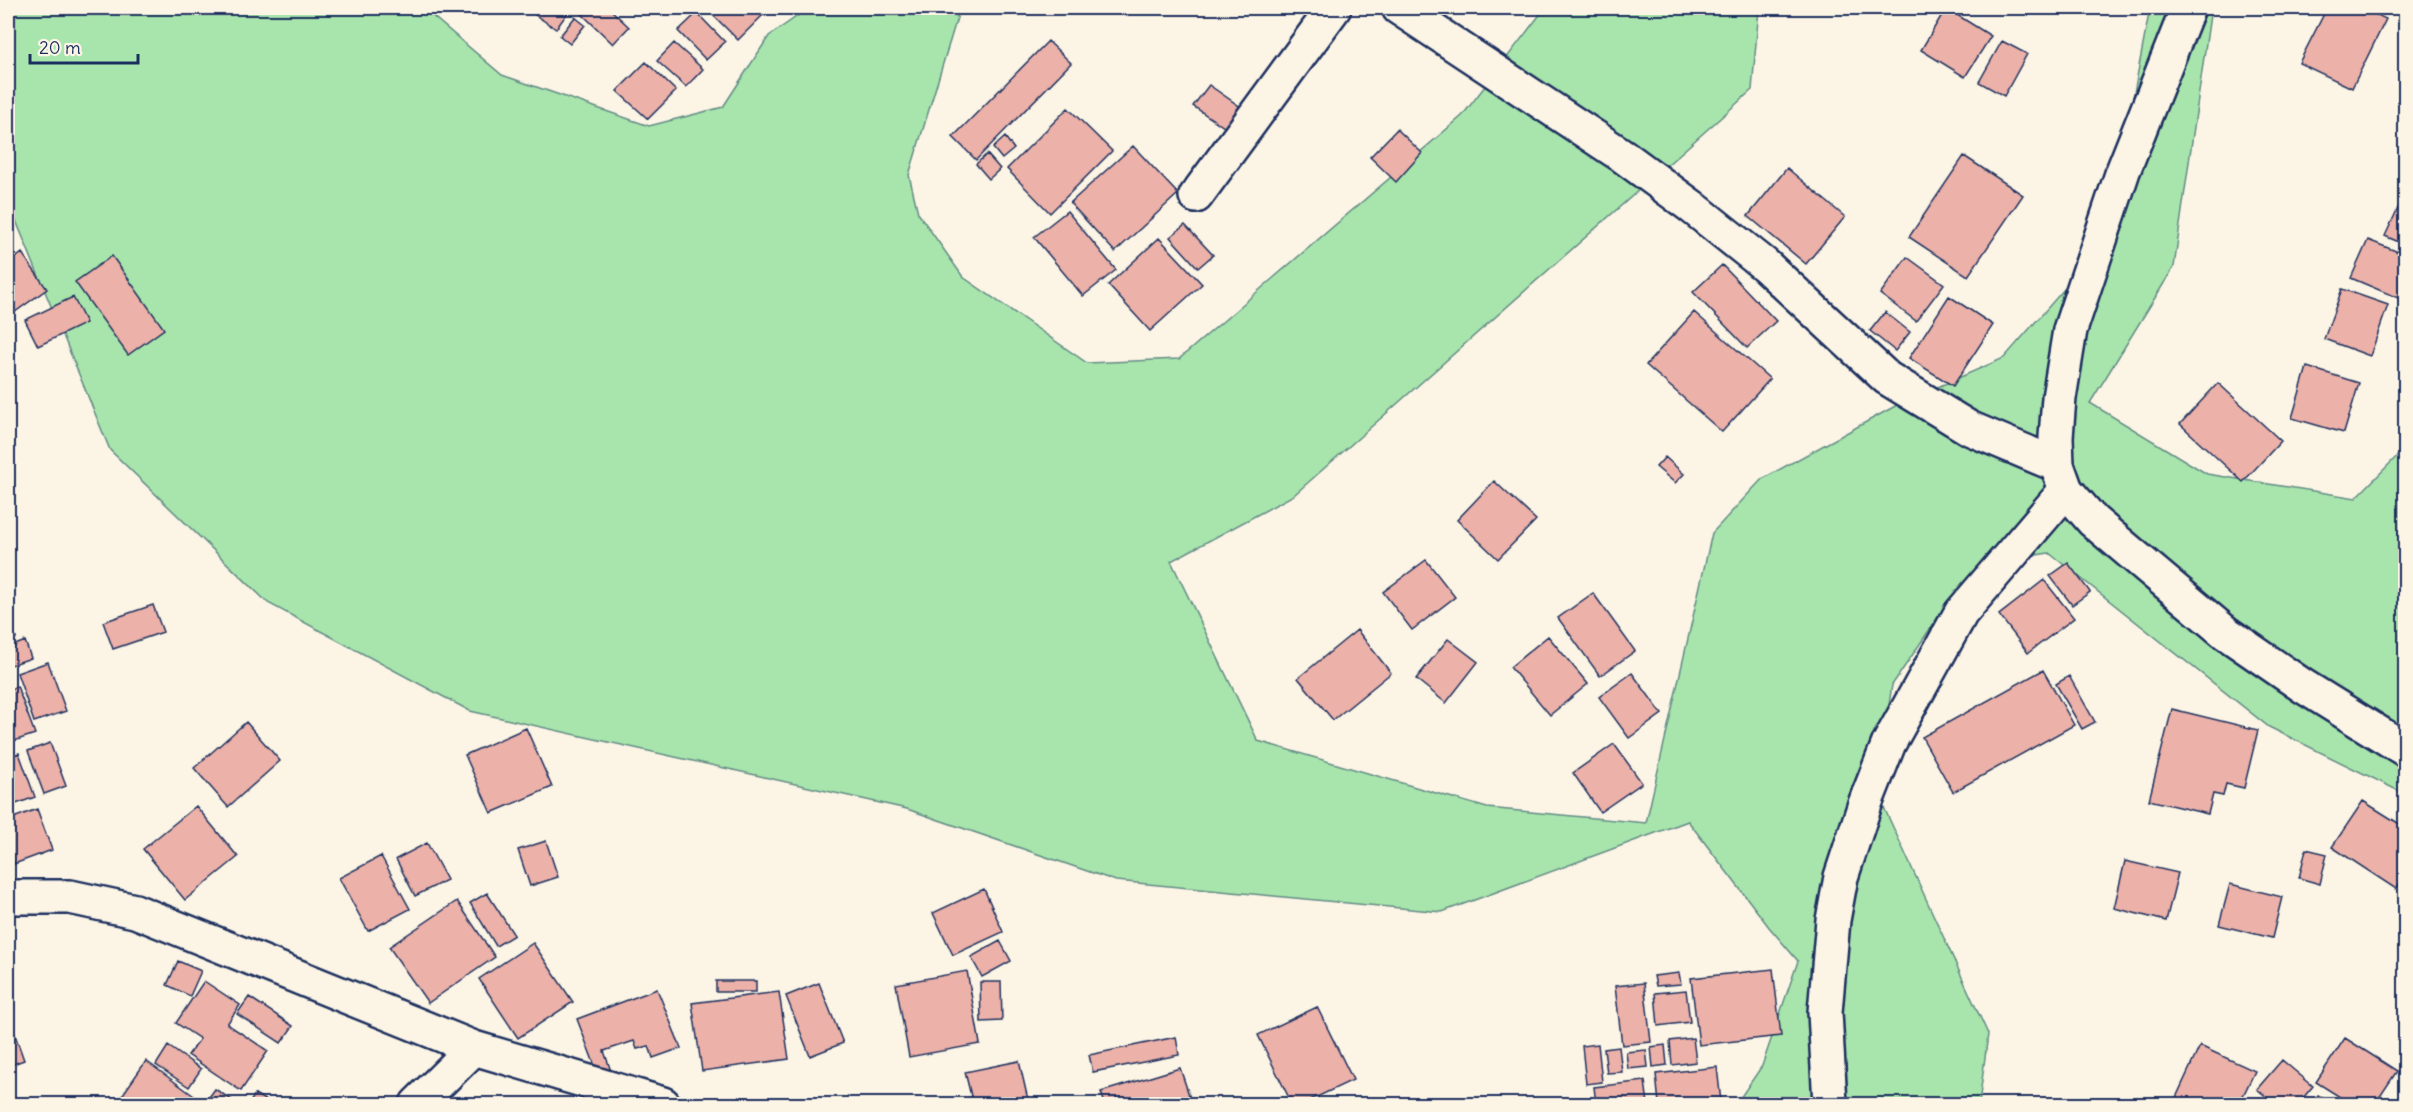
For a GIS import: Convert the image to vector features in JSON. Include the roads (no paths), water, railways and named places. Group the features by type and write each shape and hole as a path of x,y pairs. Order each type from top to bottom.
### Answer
{"street":[{"path":"1196,196 1334,8"},
{"path":"1399,8 1623,156 1691,206 1766,265 1887,378 1969,428 2062,478 2093,521 2226,633 2313,693 2406,750"},
{"path":"1830,1104 1825,1012 1831,931 1841,877 1865,804 1889,743 1960,613 2062,478 2056,437 2059,398 2070,330 2123,171 2188,8"},
{"path":"8,897 70,897 135,911 474,1048 663,1104"},
{"path":"417,1104 474,1048"}]}
